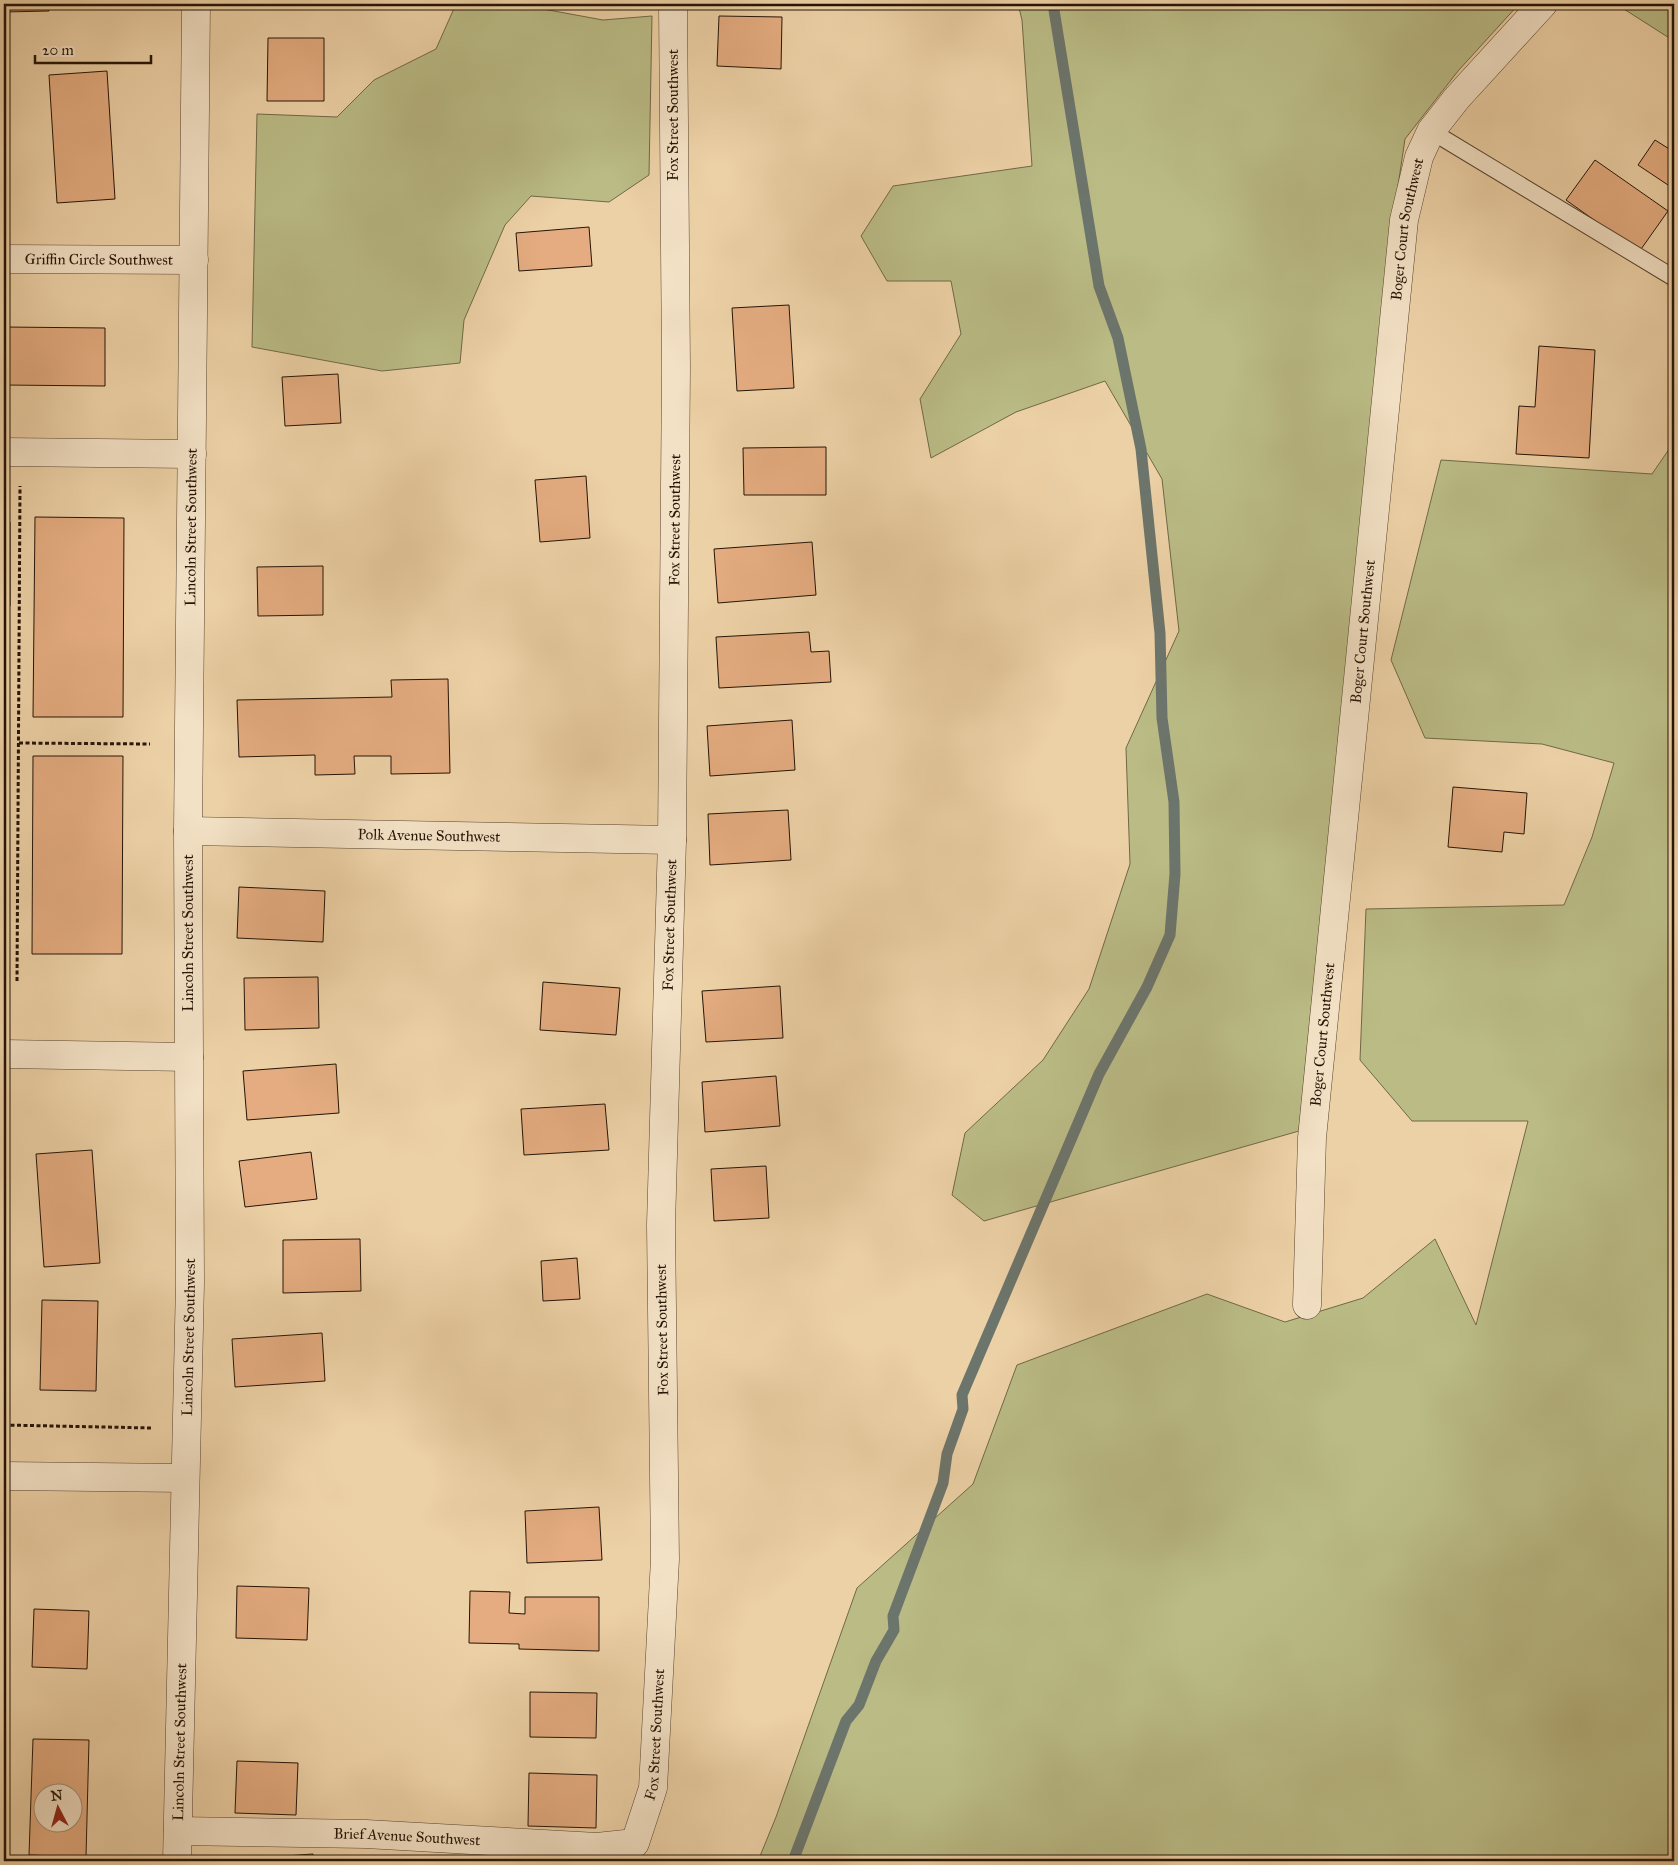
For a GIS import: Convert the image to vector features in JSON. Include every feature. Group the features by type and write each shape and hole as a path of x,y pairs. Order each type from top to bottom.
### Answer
{"street":[{"name":"Lincoln Street Southwest","path":"177,1861 190,1283 188,831 196,4"},
{"name":"Fox Street Southwest","path":"635,1843 653,1788 665,1559 660,1225 672,840 676,378 673,4"},
{"name":"Boger Court Southwest","path":"1307,1305 1312,1138 1404,220 1419,157 1431,131 1457,98 1543,4"},
{"name":"Griffin Circle Southwest","path":"4,259 194,260"},
{"path":"4,452 192,454"},
{"name":"Polk Avenue Southwest","path":"188,831 672,840"},
{"path":"4,1054 189,1057"},
{"path":"4,1476 185,1478"},
{"name":"Brief Avenue Southwest","path":"178,1831 366,1834 597,1847 635,1843"}],"lane":[{"path":"1431,131 1674,278"}],"path":[{"path":"17,981 20,485"},
{"path":"19,744 150,744"},
{"path":"4,1425 187,1429"}],"green space":[{"path":"456,4 516,4 603,20 652,16 649,175 609,202 531,196 505,225 464,320 460,363 382,371 252,347 257,114 337,117 374,80 436,49"},
{"path":"1018,4 1519,4 1458,71 1405,139 1387,260 1299,1131 984,1221 952,1195 965,1133 1043,1060 1089,989 1130,864 1126,748 1179,631 1162,479 1105,381 1016,412 931,458 920,399 961,334 951,281 887,281 861,236 893,186 1032,166 1022,20"},
{"path":"1616,4 1674,4 1674,41"},
{"path":"1674,442 1674,1861 758,1861 776,1817 857,1588 973,1484 1017,1365 1207,1294 1285,1322 1363,1298 1435,1239 1476,1325 1528,1121 1412,1121 1360,1060 1366,909 1564,905 1592,837 1614,763 1542,744 1425,738 1391,660 1441,460 1652,474"}],"building":[{"path":"4,4 49,4 49,11 4,12"},
{"path":"276,4 390,4 276,5"},
{"path":"719,16 782,17 781,69 717,66"},
{"path":"268,38 324,38 324,101 267,101"},
{"path":"107,71 115,199 57,203 49,75"},
{"path":"1655,140 1674,152 1674,189 1638,165"},
{"path":"1595,160 1668,211 1639,252 1566,200"},
{"path":"589,227 592,266 519,271 516,233"},
{"path":"789,305 794,388 737,391 732,308"},
{"path":"4,327 105,328 105,386 4,385"},
{"path":"1539,346 1595,350 1589,458 1516,454 1519,406 1535,407"},
{"path":"338,374 341,423 285,426 282,377"},
{"path":"826,447 826,495 744,495 743,448"},
{"path":"586,476 590,538 540,542 535,480"},
{"path":"35,517 124,518 123,717 33,717"},
{"path":"4,522 10,522 10,606 4,606"},
{"path":"812,542 816,595 718,603 714,549"},
{"path":"323,566 323,615 258,616 257,567"},
{"path":"809,632 811,652 829,651 831,682 719,688 716,637"},
{"path":"448,679 450,773 391,774 391,756 354,756 355,774 315,775 315,755 239,757 237,700 392,697 391,680"},
{"path":"792,720 795,770 710,776 707,726"},
{"path":"33,756 123,756 122,954 32,954"},
{"path":"1453,787 1527,793 1524,834 1504,832 1502,852 1448,847"},
{"path":"788,810 791,860 710,865 708,814"},
{"path":"239,887 325,891 323,942 237,938"},
{"path":"318,977 319,1028 245,1030 244,978"},
{"path":"543,982 620,988 616,1035 540,1030"},
{"path":"780,986 783,1038 706,1042 702,991"},
{"path":"336,1064 339,1113 247,1120 243,1071"},
{"path":"776,1076 780,1126 705,1132 702,1082"},
{"path":"605,1104 609,1150 524,1155 521,1109"},
{"path":"92,1150 100,1263 44,1267 36,1154"},
{"path":"311,1152 317,1199 245,1207 239,1161"},
{"path":"766,1166 769,1218 714,1221 711,1169"},
{"path":"360,1239 361,1291 283,1293 283,1240"},
{"path":"577,1258 580,1299 543,1301 541,1261"},
{"path":"42,1300 98,1301 96,1391 40,1390"},
{"path":"322,1333 325,1381 235,1387 232,1339"},
{"path":"599,1507 602,1560 527,1563 525,1511"},
{"path":"237,1586 309,1588 307,1640 236,1638"},
{"path":"470,1591 510,1592 509,1613 525,1614 525,1597 599,1597 599,1651 519,1649 519,1644 469,1643"},
{"path":"34,1609 89,1611 87,1669 32,1667"},
{"path":"530,1692 597,1693 596,1738 530,1737"},
{"path":"33,1739 89,1740 86,1857 29,1855"},
{"path":"237,1761 298,1763 296,1815 235,1813"},
{"path":"529,1773 597,1775 596,1828 528,1826"},
{"path":"313,1854 313,1861 231,1861 231,1860"}],"waterway":[{"path":"793,1861 846,1721 859,1705 876,1661 894,1630 893,1616 943,1483 947,1454 963,1409 962,1395 1099,1074 1147,987 1170,935 1175,874 1174,802 1162,718 1160,633 1141,449 1118,338 1099,286 1053,4"}]}
